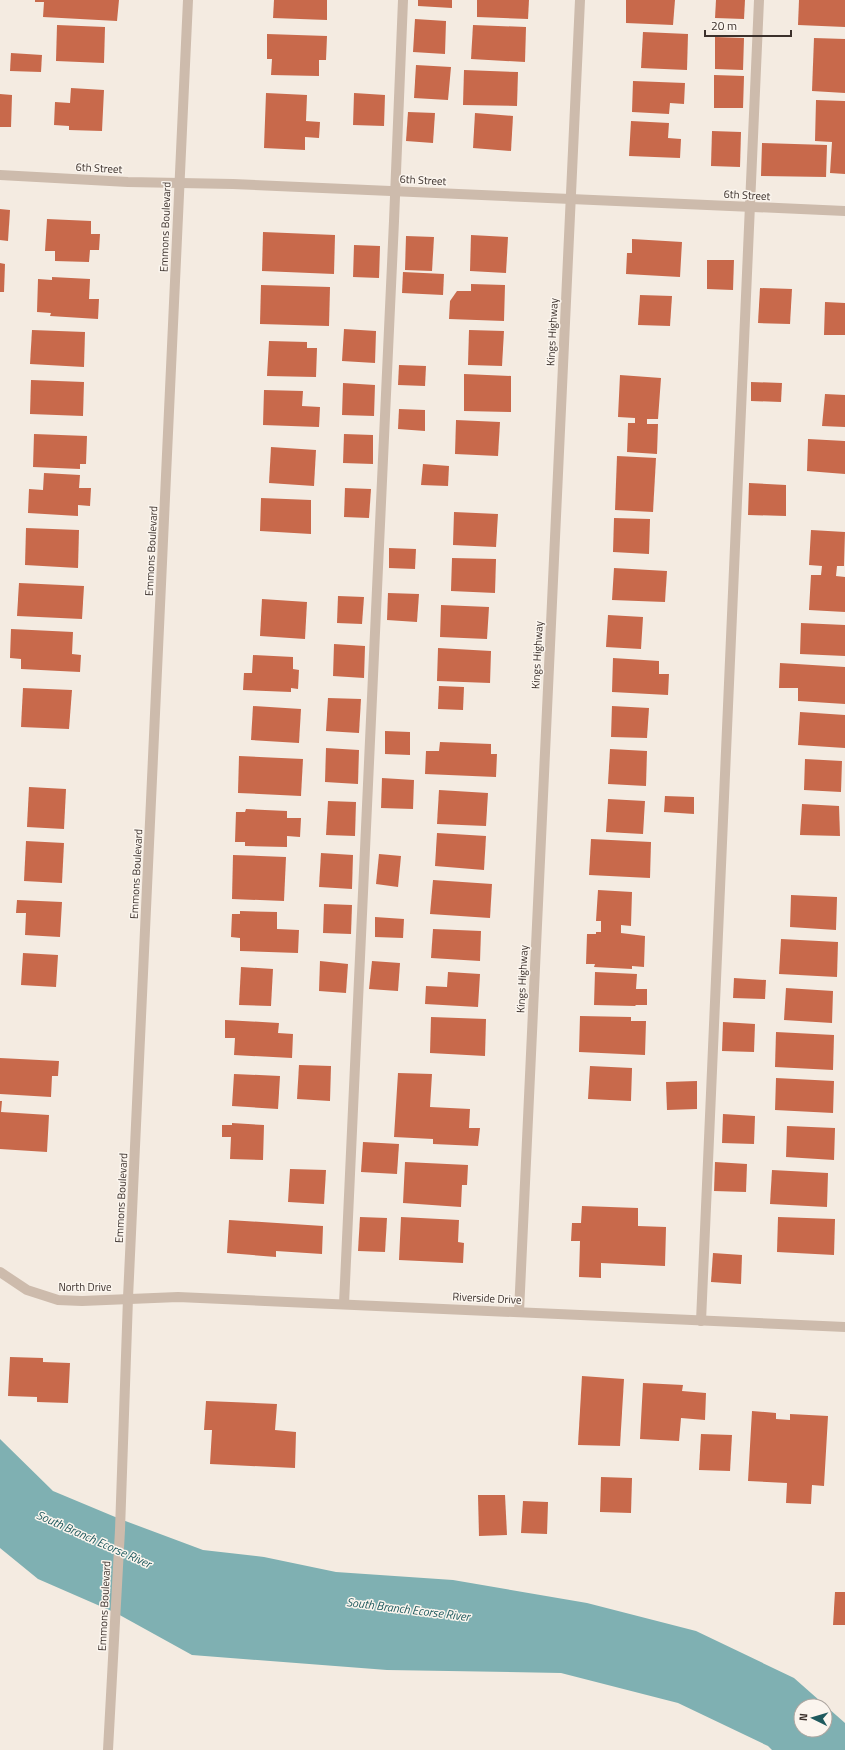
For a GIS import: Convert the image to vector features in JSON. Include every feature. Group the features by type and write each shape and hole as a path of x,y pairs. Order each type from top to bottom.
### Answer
{"street":[{"name":"Emmons Boulevard","path":"108,1750 116,1624 128,1298 188,0"},
{"path":"344,1304 403,0"},
{"name":"Kings Highway","path":"519,1312 580,0"},
{"path":"701,1321 759,0"},
{"name":"6th Street","path":"0,175 845,211"},
{"name":"North Drive","path":"0,1272 27,1290 58,1300 82,1301 128,1298"},
{"name":"Riverside Drive","path":"128,1298 178,1297 845,1327"}],"water":[{"name":"South Branch Ecorse River","path":"0,1439 53,1491 120,1519 203,1550 264,1557 336,1572 453,1580 587,1603 696,1631 794,1678 817,1698 793,1698 793,1738 833,1738 833,1712 845,1723 845,1750 772,1750 768,1746 678,1703 561,1673 387,1670 192,1655 116,1613 38,1579 0,1548"}],"building":[{"path":"35,0 119,0 117,21 43,17 44,2 35,2"},
{"path":"274,0 327,0 327,20 273,18"},
{"path":"418,0 452,0 452,8 418,6"},
{"path":"477,0 529,0 528,19 477,17"},
{"path":"626,0 675,0 673,25 626,23"},
{"path":"716,0 745,0 744,19 715,18"},
{"path":"799,0 845,0 845,27 798,25"},
{"path":"415,19 446,21 445,54 413,52"},
{"path":"57,25 105,27 104,63 56,61"},
{"path":"473,25 526,27 525,62 471,59"},
{"path":"643,32 688,34 687,70 641,68"},
{"path":"267,34 327,36 326,60 319,60 319,76 271,75 272,59 267,59"},
{"path":"715,37 744,38 743,70 715,69"},
{"path":"814,38 845,39 845,93 812,91"},
{"path":"11,53 42,55 41,72 10,71"},
{"path":"416,65 451,67 448,100 414,98"},
{"path":"464,70 518,72 517,106 463,105"},
{"path":"714,75 744,76 743,108 714,108"},
{"path":"633,81 685,83 684,104 670,103 669,114 632,112"},
{"path":"71,88 104,90 102,131 69,130 69,126 54,125 55,102 70,103"},
{"path":"266,93 307,95 306,121 320,122 319,138 305,137 305,150 264,148"},
{"path":"354,93 385,95 384,126 353,125"},
{"path":"0,94 12,95 11,127 0,127"},
{"path":"816,100 845,101 845,174 830,173 832,142 815,141"},
{"path":"408,112 435,113 433,143 406,141"},
{"path":"475,113 513,116 511,151 473,148"},
{"path":"631,121 669,123 668,138 681,139 680,158 629,156"},
{"path":"712,131 741,132 740,167 711,166"},
{"path":"762,143 827,145 826,177 761,176"},
{"path":"0,209 10,210 8,241 0,240"},
{"path":"47,219 91,221 91,234 100,234 99,250 90,250 89,262 55,261 55,251 45,251"},
{"path":"263,232 335,235 334,274 262,271"},
{"path":"471,235 508,237 506,273 470,271"},
{"path":"406,236 434,237 432,271 405,270"},
{"path":"632,239 682,242 680,277 626,274 627,253 632,253"},
{"path":"354,245 380,246 379,278 353,277"},
{"path":"707,260 734,260 733,290 707,289"},
{"path":"0,263 5,264 4,292 0,292"},
{"path":"403,272 444,274 443,295 402,293"},
{"path":"52,277 90,279 89,299 99,299 98,319 50,316 51,313 37,312 38,279 52,280"},
{"path":"471,284 505,285 504,321 449,319 450,301 457,291 471,291"},
{"path":"261,285 330,287 329,326 260,324"},
{"path":"760,288 792,289 790,324 758,323"},
{"path":"640,295 672,296 670,326 638,325"},
{"path":"825,302 845,303 845,335 824,335"},
{"path":"344,329 376,331 375,363 342,361"},
{"path":"32,330 85,332 84,367 30,364"},
{"path":"469,330 504,331 502,366 468,365"},
{"path":"269,341 307,342 307,348 317,348 316,377 267,376"},
{"path":"399,365 426,366 425,386 398,385"},
{"path":"464,374 511,376 511,412 464,411"},
{"path":"620,375 661,378 658,419 647,419 647,424 658,424 657,454 627,452 628,423 635,423 635,418 618,417"},
{"path":"31,380 84,382 83,416 30,414"},
{"path":"751,382 782,383 781,402 751,401"},
{"path":"343,383 375,385 374,416 342,415"},
{"path":"264,390 303,391 302,406 320,407 319,427 263,425"},
{"path":"825,394 845,395 845,427 822,426"},
{"path":"399,409 425,410 425,431 398,429"},
{"path":"456,420 500,422 498,456 455,454"},
{"path":"34,434 87,436 86,464 80,464 80,469 33,467"},
{"path":"344,434 373,435 373,464 343,463"},
{"path":"808,439 845,441 845,474 807,471"},
{"path":"271,447 316,450 314,486 269,483"},
{"path":"617,456 656,458 653,512 615,510"},
{"path":"423,464 449,466 448,486 421,485"},
{"path":"44,473 80,475 79,488 91,488 90,506 78,505 78,516 28,513 29,489 43,490"},
{"path":"749,483 786,485 786,516 748,515"},
{"path":"345,488 371,489 369,518 344,517"},
{"path":"261,498 311,500 311,534 260,531"},
{"path":"454,512 498,514 496,547 453,545"},
{"path":"614,518 650,519 649,554 613,552"},
{"path":"26,528 79,530 78,568 25,565"},
{"path":"811,530 845,532 844,566 837,566 836,576 845,577 845,612 809,610 811,575 821,575 822,566 809,565"},
{"path":"389,548 416,549 415,569 389,568"},
{"path":"452,558 496,559 495,593 451,591"},
{"path":"614,568 667,571 665,602 612,600"},
{"path":"19,583 84,586 82,619 17,616"},
{"path":"388,593 419,594 417,622 387,620"},
{"path":"338,596 364,597 362,624 337,623"},
{"path":"262,599 307,602 305,639 260,636"},
{"path":"441,605 489,607 487,639 440,637"},
{"path":"608,615 643,617 641,649 606,647"},
{"path":"801,623 845,625 845,656 800,654"},
{"path":"11,629 73,632 72,654 81,655 80,672 21,669 21,659 10,658"},
{"path":"334,644 365,646 364,678 333,676"},
{"path":"438,648 491,651 490,683 437,681"},
{"path":"253,655 293,657 293,669 299,670 298,689 291,688 291,692 243,690 244,673 252,673"},
{"path":"613,658 659,661 659,674 669,674 668,695 612,692"},
{"path":"780,663 845,667 845,704 798,701 798,688 779,688"},
{"path":"439,686 464,687 463,710 438,709"},
{"path":"23,688 72,690 69,729 21,727"},
{"path":"328,698 361,699 359,733 326,731"},
{"path":"253,706 301,709 299,743 251,740"},
{"path":"612,706 649,708 647,738 611,737"},
{"path":"800,712 845,715 845,748 798,745"},
{"path":"385,731 410,732 410,755 385,754"},
{"path":"440,742 491,744 491,754 497,754 496,777 425,774 426,751 439,751"},
{"path":"326,748 359,750 358,784 325,782"},
{"path":"610,749 647,751 646,786 608,784"},
{"path":"239,756 303,759 301,796 238,793"},
{"path":"805,759 842,761 841,792 804,790"},
{"path":"382,778 414,780 413,809 381,808"},
{"path":"29,787 66,789 64,829 27,827"},
{"path":"439,790 488,793 486,826 437,824"},
{"path":"665,796 694,797 694,814 664,812"},
{"path":"608,799 645,801 643,834 606,832"},
{"path":"328,801 356,802 355,836 326,835"},
{"path":"802,804 839,806 840,836 800,835"},
{"path":"246,809 287,811 287,818 301,818 300,837 287,836 287,847 245,846 245,842 235,842 236,812 245,812"},
{"path":"437,833 486,836 484,870 435,866"},
{"path":"591,839 651,842 650,878 589,875"},
{"path":"26,841 64,843 62,883 24,881"},
{"path":"321,853 353,855 352,889 319,887"},
{"path":"379,854 401,856 398,887 376,884"},
{"path":"233,855 286,857 284,901 232,899"},
{"path":"433,880 492,884 490,918 430,914"},
{"path":"598,890 632,892 631,926 621,925 621,933 645,936 644,967 632,966 632,969 594,967 595,964 586,964 587,934 596,934 596,932 601,932 601,921 596,921"},
{"path":"791,895 837,897 836,930 790,927"},
{"path":"17,900 62,902 60,937 25,935 26,913 16,913"},
{"path":"324,904 352,905 351,934 323,933"},
{"path":"240,911 277,912 277,929 299,930 298,953 240,951 240,938 231,937 232,914 240,914"},
{"path":"375,917 404,919 403,938 375,937"},
{"path":"433,929 481,931 480,961 431,958"},
{"path":"781,939 838,942 837,977 779,974"},
{"path":"23,953 58,955 56,987 21,985"},
{"path":"320,961 348,964 346,993 319,991"},
{"path":"372,961 400,963 398,991 369,989"},
{"path":"241,967 273,969 271,1006 239,1005"},
{"path":"448,972 480,974 478,1007 425,1004 426,986 447,987"},
{"path":"595,972 637,974 636,989 647,989 647,1005 594,1005"},
{"path":"734,978 766,980 765,999 733,998"},
{"path":"786,988 833,991 832,1023 784,1020"},
{"path":"580,1016 631,1017 631,1021 646,1021 645,1055 579,1052"},
{"path":"431,1017 486,1019 485,1056 430,1053"},
{"path":"225,1020 279,1023 278,1033 293,1034 292,1058 234,1055 235,1038 225,1038"},
{"path":"723,1022 755,1024 754,1052 722,1051"},
{"path":"776,1032 834,1035 833,1070 775,1067"},
{"path":"0,1058 59,1061 58,1076 52,1076 51,1097 0,1094"},
{"path":"299,1065 331,1066 330,1101 297,1099"},
{"path":"590,1066 632,1068 631,1101 588,1099"},
{"path":"398,1073 432,1074 430,1107 470,1109 469,1128 480,1128 478,1146 433,1144 433,1139 394,1137"},
{"path":"234,1074 280,1076 278,1109 232,1106"},
{"path":"776,1078 834,1081 833,1113 775,1110"},
{"path":"697,1081 697,1109 667,1110 666,1082"},
{"path":"0,1101 2,1101 1,1112 49,1115 47,1152 0,1149"},
{"path":"723,1114 755,1116 754,1144 722,1143"},
{"path":"232,1123 264,1125 263,1160 230,1159 231,1137 222,1137 222,1125 232,1125"},
{"path":"787,1126 835,1128 834,1160 786,1157"},
{"path":"363,1142 399,1144 397,1174 361,1172"},
{"path":"405,1162 468,1165 467,1185 462,1185 461,1207 403,1203"},
{"path":"715,1162 747,1164 746,1192 714,1191"},
{"path":"290,1169 326,1170 324,1204 288,1202"},
{"path":"772,1170 828,1173 827,1207 770,1204"},
{"path":"582,1206 638,1208 638,1226 666,1227 665,1266 601,1263 601,1278 579,1277 580,1241 571,1241 572,1223 581,1223"},
{"path":"360,1217 387,1218 385,1252 358,1251"},
{"path":"401,1217 459,1220 458,1242 464,1243 463,1263 399,1260"},
{"path":"778,1217 835,1219 834,1255 777,1252"},
{"path":"229,1220 323,1226 322,1254 276,1251 276,1257 227,1253"},
{"path":"713,1253 742,1255 741,1284 711,1282"},
{"path":"10,1357 43,1358 43,1362 70,1363 68,1403 37,1402 37,1397 8,1396"},
{"path":"582,1376 624,1379 620,1446 578,1445"},
{"path":"643,1383 683,1385 682,1391 706,1393 705,1420 681,1418 679,1441 640,1439"},
{"path":"206,1401 277,1404 275,1430 296,1432 295,1468 210,1464 212,1430 204,1430"},
{"path":"752,1411 776,1413 776,1419 790,1420 790,1414 828,1416 824,1486 812,1485 811,1504 786,1503 787,1483 748,1481"},
{"path":"701,1434 732,1435 730,1471 699,1470"},
{"path":"601,1477 632,1478 631,1513 600,1512"},
{"path":"478,1495 505,1495 507,1535 479,1536"},
{"path":"523,1501 548,1502 547,1534 521,1533"},
{"path":"835,1592 845,1592 845,1625 833,1625"}]}
